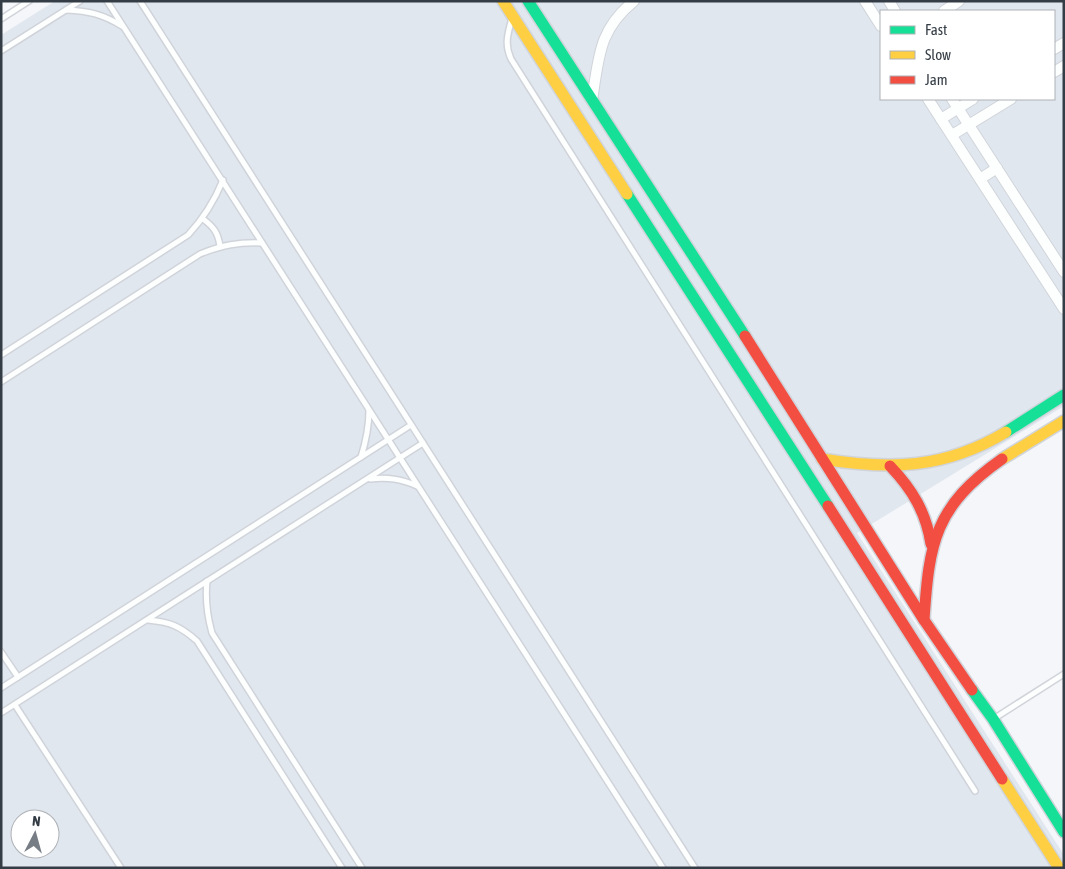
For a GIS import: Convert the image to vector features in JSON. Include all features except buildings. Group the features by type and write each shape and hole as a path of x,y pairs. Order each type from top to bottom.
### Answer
{"street":[{"path":"503,1 685,283 983,726 1064,832"},
{"path":"528,1 703,271 924,620 1058,867"},
{"path":"592,100 600,51 605,36 612,22 622,10 634,1"},
{"path":"865,1 880,24"},
{"path":"946,10 959,1"},
{"path":"929,100 1064,309"},
{"path":"953,100 1064,272"},
{"path":"941,119 971,100"},
{"path":"952,135 1009,100"},
{"path":"980,179 997,168"},
{"path":"685,283 703,271"},
{"path":"822,459 867,466 919,464 982,445 1064,395"},
{"path":"924,620 926,590 932,552 940,524 946,512 960,494 999,460 1064,421"},
{"path":"890,466 912,490 920,504 926,520 932,552"}],"lane":[{"path":"1,19 30,1"},
{"path":"1,51 80,1"},
{"path":"108,1 663,868"},
{"path":"140,1 695,868"},
{"path":"146,1 148,14"},
{"path":"66,10 99,14 123,26"},
{"path":"512,15 506,38 511,59 975,792"},
{"path":"1,355 188,235 203,219 215,201 222,180"},
{"path":"203,219 212,225 218,235 220,246"},
{"path":"1,382 200,254 220,246 241,242 262,243"},
{"path":"360,458 368,434 369,410"},
{"path":"1,688 412,425"},
{"path":"1,713 423,443"},
{"path":"367,479 384,477 402,479 418,486"},
{"path":"207,581 207,616 212,633 362,868"},
{"path":"148,620 166,622 183,629 197,641 342,868"},
{"path":"1,652 18,677"},
{"path":"983,726 1064,674"},
{"path":"15,705 121,868"}],"shaded area":[{"path":"55,1 1064,1 1064,406 857,533 1064,855 1064,868 1,868 1,35"}],"traffic: fast":[{"path":"528,1 745,336"},
{"path":"627,194 828,506"},
{"path":"1006,432 1064,395"},
{"path":"972,690 993,719 1064,832"}],"traffic: slow":[{"path":"503,1 627,194"},
{"path":"1002,459 1064,421"},
{"path":"822,459 871,465 917,464 961,453 1006,432"},
{"path":"1002,779 1059,868"}],"traffic: jam":[{"path":"745,336 924,620 972,690"},
{"path":"924,620 929,569 933,547 940,528 949,510 962,493 1002,459"},
{"path":"890,466 905,483 922,511 931,544"},
{"path":"828,506 1002,779"}]}
